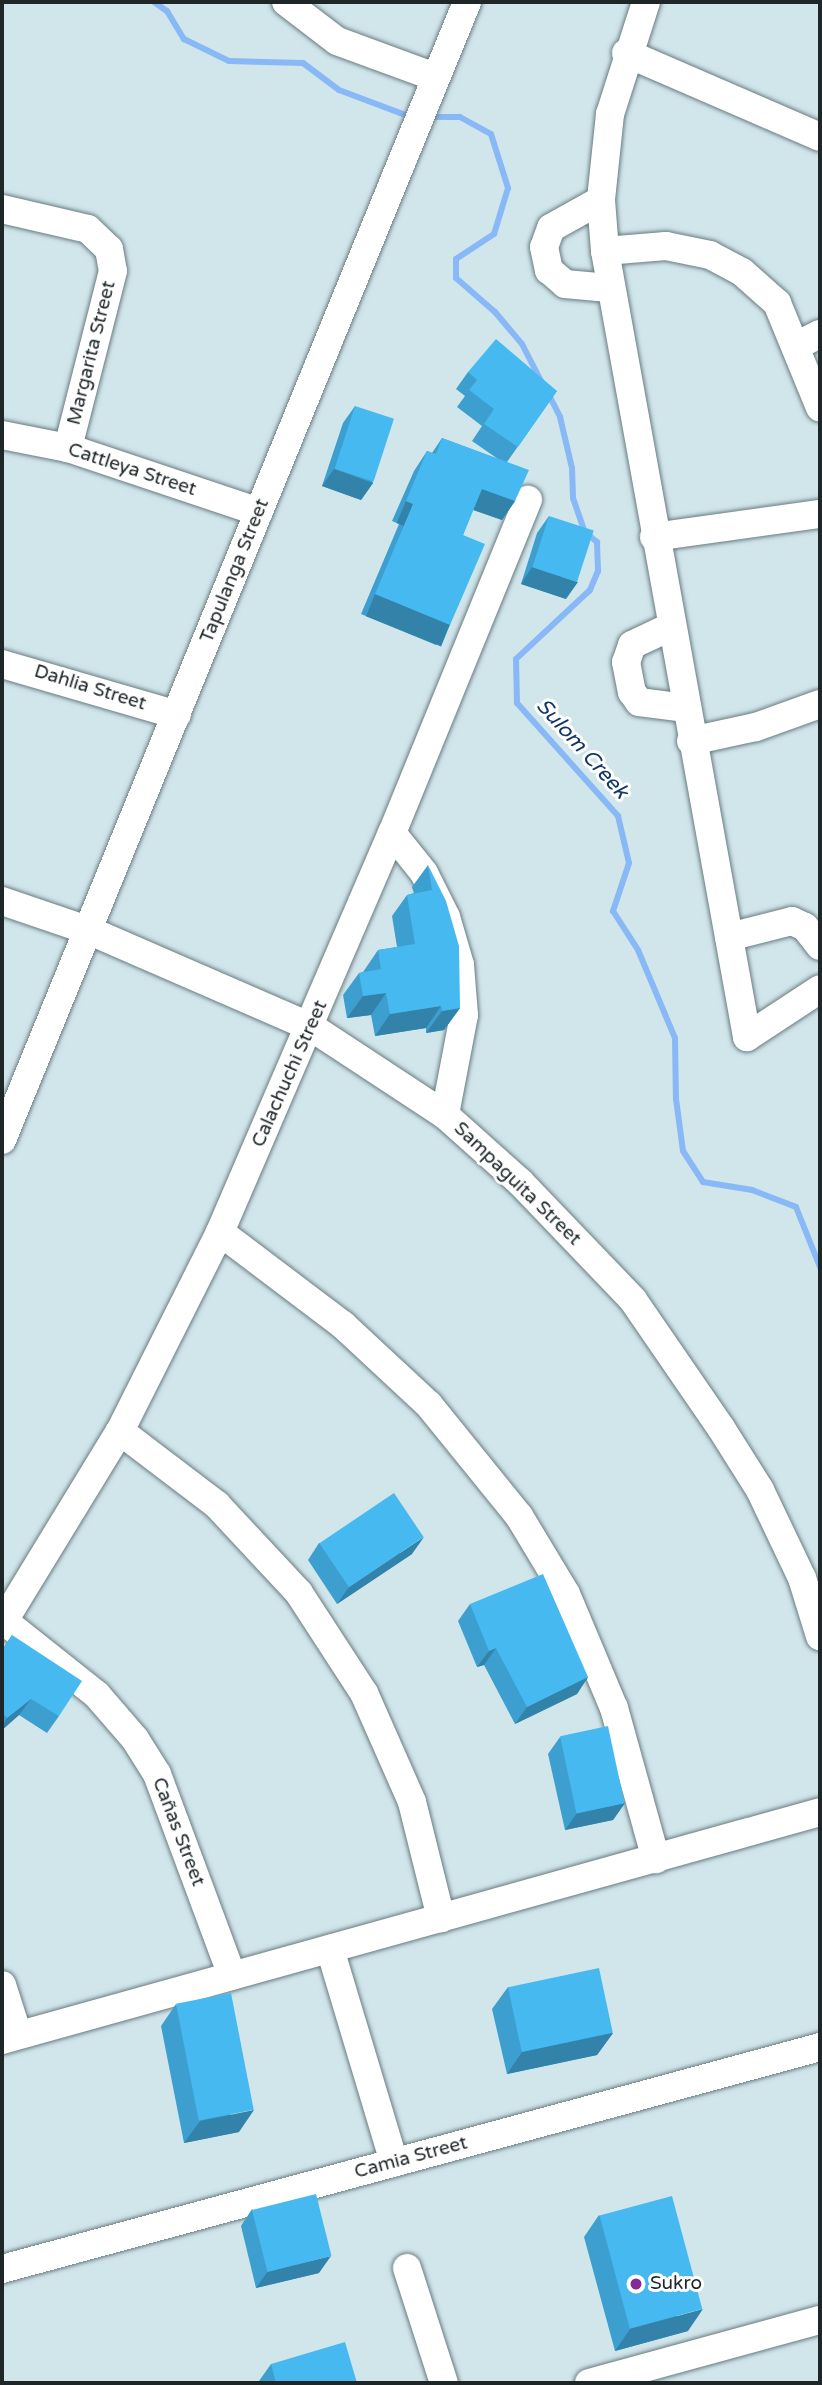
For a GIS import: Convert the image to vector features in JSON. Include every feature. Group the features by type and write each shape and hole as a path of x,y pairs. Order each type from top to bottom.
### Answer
{"street":[{"path":"286,2 337,41 435,77"},
{"name":"Tapulanga Street","path":"2,1140 260,512 338,311 467,2"},
{"path":"646,2 626,53 610,114 601,200 605,251 609,288 670,627 747,1037 820,989"},
{"path":"626,53 820,137"},
{"path":"601,200 551,228 544,247 549,270 565,284 609,288"},
{"name":"Margarita Street","path":"2,209 88,229 109,249 113,271 68,448"},
{"path":"605,251 666,246 710,255 742,272 777,303 808,340 820,408"},
{"name":"Cattleya Street","path":"2,435 68,448 260,512"},
{"name":"Calachuchi Street","path":"3,1623 120,1431 220,1232 311,1027 528,500"},
{"path":"654,537 820,514"},
{"path":"670,627 632,645 626,662 632,692 639,702 685,708"},
{"name":"Dahlia Street","path":"2,664 177,715"},
{"path":"691,741 756,727 820,704"},
{"path":"392,833 424,873 446,917 460,965 464,1015 445,1115"},
{"name":"Sampaguita Street","path":"2,901 90,931 311,1027 445,1115 520,1182 633,1300 760,1490 802,1578 820,1636"},
{"path":"729,937 792,921 805,927 820,946"},
{"path":"220,1232 343,1325 429,1405 519,1516 566,1594 614,1707 656,1859"},
{"path":"120,1431 217,1505 299,1593 364,1693 412,1802 441,1918"},
{"name":"Cañas Street","path":"3,1623 97,1695 135,1739 157,1773 232,1976"},
{"path":"2,1985 10,2037 820,1812"},
{"path":"330,1949 394,2163"},
{"name":"Camia Street","path":"2,2269 820,2047"},
{"path":"407,2268 444,2383"},
{"path":"589,2383 820,2320"}],"building":[{"path":"496,339 557,391 518,447 484,424 494,409 469,390 477,380 468,372"},
{"path":"355,406 394,419 374,481 335,469"},
{"path":"442,438 529,470 515,501 482,489 463,535 485,544 450,625 375,594 413,504 406,501 427,451 436,454"},
{"path":"549,516 594,531 577,582 532,567"},
{"path":"428,865 446,901 459,946 460,1008 442,1011 441,1006 390,1014 386,993 363,996 359,973 381,969 378,950 415,944 407,895 432,890"},
{"path":"394,1493 424,1537 349,1587 319,1543"},
{"path":"543,1574 588,1677 527,1707 496,1648 489,1651 470,1604"},
{"path":"12,1635 82,1681 59,1716 31,1699 7,1718 2,1712 2,1651"},
{"path":"608,1726 624,1803 576,1813 560,1736"},
{"path":"599,1968 613,2033 522,2052 508,1987"},
{"path":"231,1993 254,2110 199,2120 176,2004"},
{"path":"316,2194 331,2256 267,2272 252,2210"},
{"name":"Sukro","path":"672,2196 702,2309 630,2328 600,2215"},
{"path":"345,2342 357,2383 276,2383 271,2364"}],"waterway":[{"name":"Sulom Creek","path":"154,2 167,11 184,39 229,61 303,63 339,90 411,117"},
{"name":"Sulom Creek","path":"429,117 460,117 491,134 508,188 494,234 456,259 456,278 495,312 522,344 541,381"},
{"name":"Sulom Creek","path":"548,393 560,417 572,468 573,498 585,532 597,542 598,571 590,590 516,659 517,703 618,816 629,863 613,911 638,950 675,1038 676,1099 683,1151 703,1182 752,1190 796,1207 820,1267"}],"place":[{"name":"Sukro","path":"636,2284"}]}
